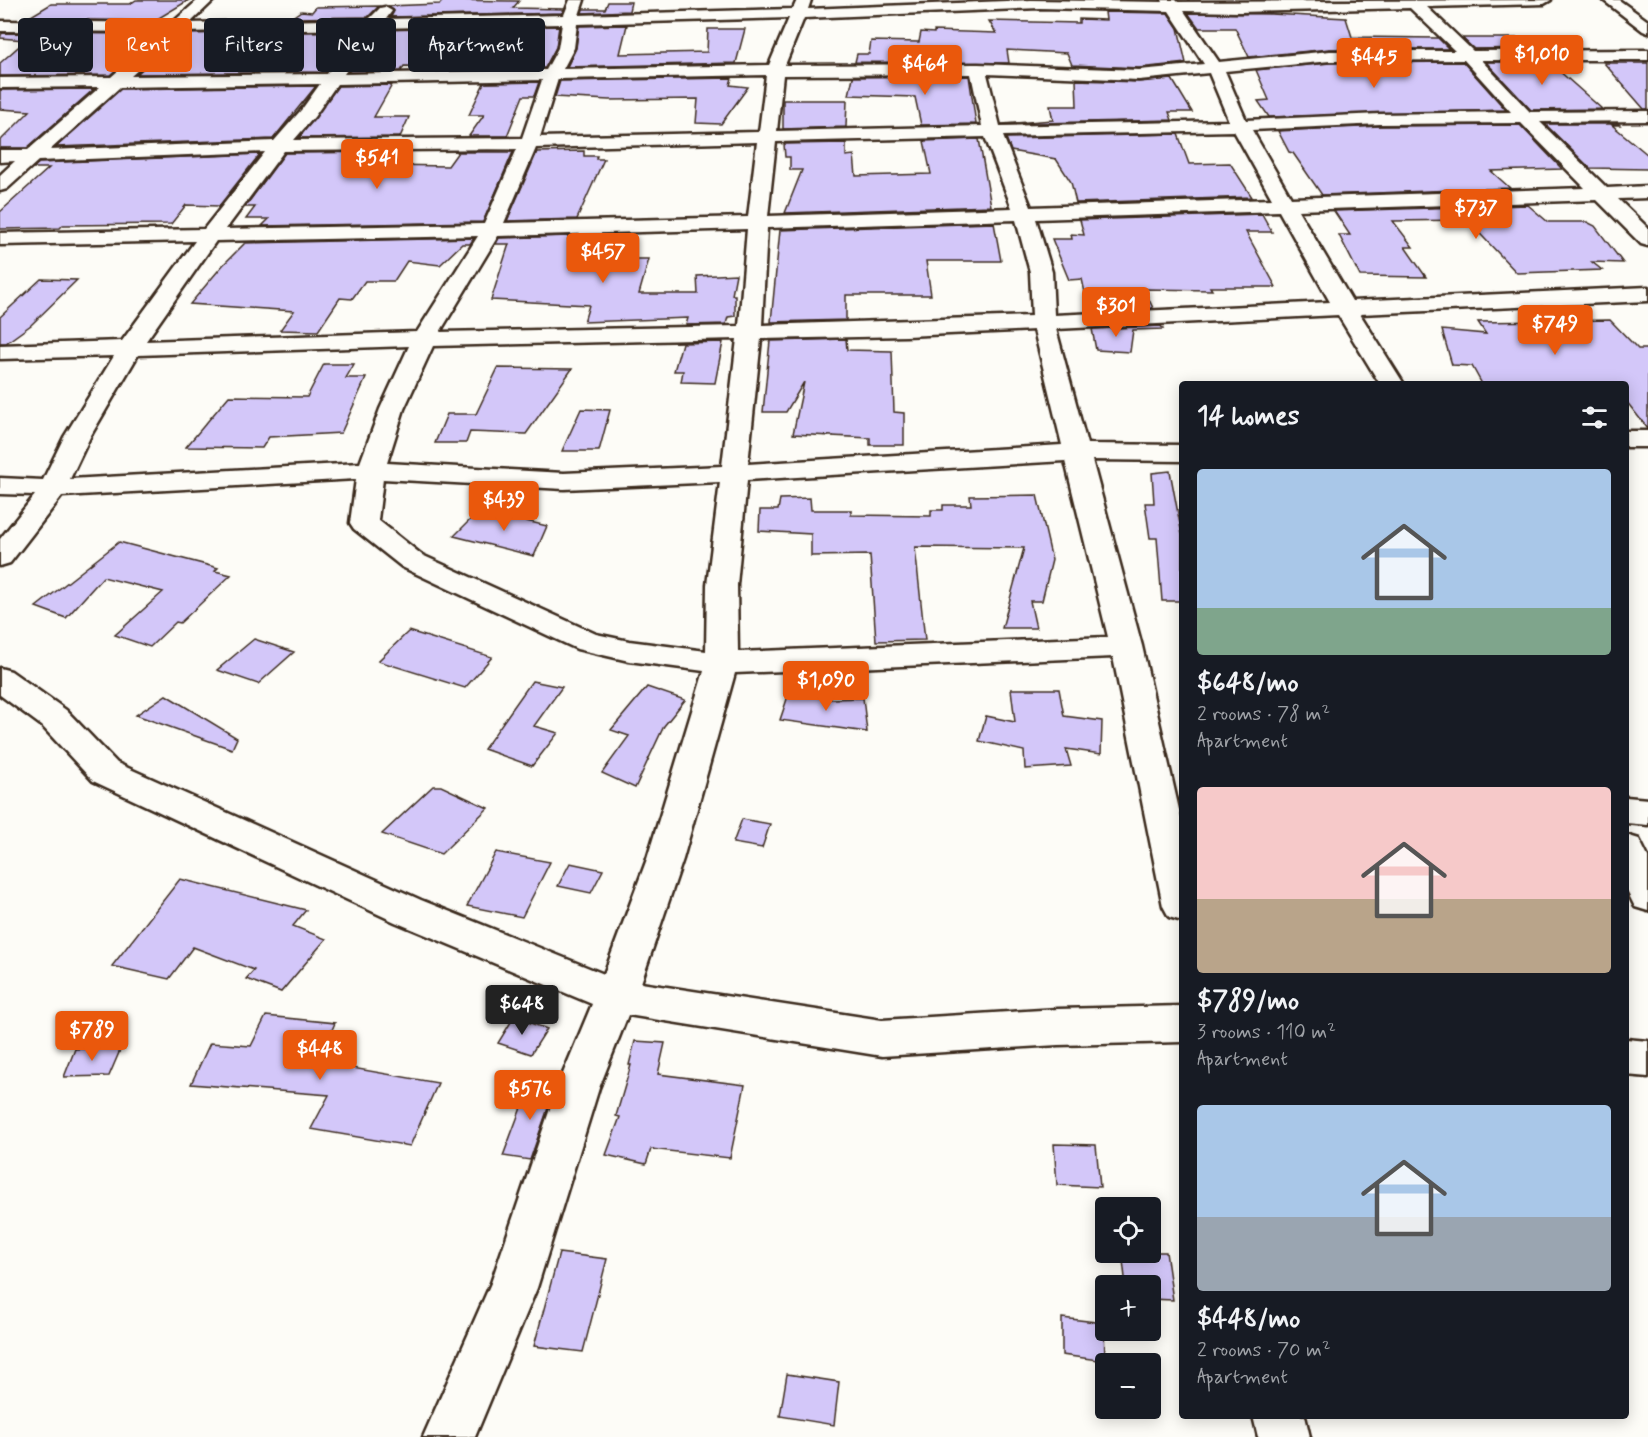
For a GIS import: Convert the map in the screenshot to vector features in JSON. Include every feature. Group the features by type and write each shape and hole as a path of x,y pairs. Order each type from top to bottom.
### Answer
{"street":[{"path":"188,18 207,0"},
{"path":"379,18 395,0"},
{"path":"396,21 574,9 737,16 801,6 1171,3 1304,7 1411,1 1544,0"},
{"path":"1610,0 1648,28"},
{"path":"1411,1 1470,57 1525,117 1648,240"},
{"path":"1171,3 1216,69 1239,124 1345,309 1390,381"},
{"path":"449,1437 513,1288 578,1088 616,996 665,859 722,663 722,585 753,302 757,223 775,70 790,38 801,6"},
{"path":"574,9 566,48 552,74 529,144 491,231 424,339 392,409 371,470 364,523 412,561 588,642 628,651 722,663 1126,646"},
{"path":"192,28 316,24"},
{"path":"0,26 105,27"},
{"path":"0,83 111,83 775,70 978,69 1139,75 1330,56 1470,57 1648,54"},
{"path":"978,69 992,131 1024,214 1041,272 1043,321 1126,646 1179,892"},
{"path":"0,185 124,72"},
{"path":"0,557 46,501 77,437 130,347 211,234 339,72"},
{"path":"0,156 279,146 529,144 992,131 1192,128 1239,124 1648,116"},
{"path":"0,239 491,231 1648,192"},
{"path":"0,352 424,339 906,329 1648,294"},
{"path":"1629,439 1648,439"},
{"path":"0,486 53,488 371,470 564,481 1077,452 1179,453"},
{"path":"0,679 54,718 105,772 408,911 616,996 882,1038 1058,1027 1179,1024"},
{"path":"1629,810 1648,812"},
{"path":"1629,855 1648,896"},
{"path":"1629,1057 1648,1059"},
{"path":"1280,1419 1284,1437"}],"building":[{"path":"136,0 189,0 159,18 105,18 105,20 93,20 93,18 28,18 51,4 130,4"},
{"path":"443,0 519,1 513,8 564,9 562,13 391,17 394,11 388,6 440,4"},
{"path":"608,2 631,2 629,11 582,13 583,9 605,9"},
{"path":"379,6 368,17 291,18 301,11 312,12 316,7"},
{"path":"1105,12 1168,13 1178,28 1186,63 1139,68 1072,65 1067,53 1007,50 1009,63 855,62 857,54 869,54 871,41 919,42 921,32 934,33 934,31 996,33 989,21 1079,23 1079,19 1106,20"},
{"path":"1188,13 1346,18 1352,37 1438,38 1449,49 1330,49 1249,57 1235,28 1199,28"},
{"path":"627,25 620,54 707,52 708,29 745,29 736,63 567,67 576,48 579,26"},
{"path":"545,26 559,26 556,47 545,68"},
{"path":"408,29 408,66 404,66 401,71 396,71 396,30"},
{"path":"304,32 316,32 316,72 326,72 137,74 139,72 192,72 192,34 204,34 204,72 304,72"},
{"path":"2,33 18,33 18,39 0,38"},
{"path":"93,34 105,34 105,72 113,72 110,75 0,76 0,63 18,47 18,72 93,72"},
{"path":"1462,38 1522,38 1534,48 1474,49"},
{"path":"1463,62 1506,110 1269,117 1258,101 1269,100 1256,70 1330,63"},
{"path":"1486,62 1549,62 1602,109 1531,110"},
{"path":"1604,63 1648,63 1648,109 1644,109"},
{"path":"969,76 976,124 921,125 915,97 849,95 853,77"},
{"path":"732,78 730,85 748,87 721,124 696,123 698,99 609,100 555,97 560,81"},
{"path":"1172,79 1192,112 1169,112 1172,120 1002,124 1053,120 1050,106 1077,106 1076,80 1139,82"},
{"path":"539,82 534,96 523,96 507,136 469,136 484,115 469,115 484,83"},
{"path":"392,85 374,117 409,117 400,137 299,138 338,86"},
{"path":"316,86 273,139 56,147 121,89"},
{"path":"94,89 27,148 0,148 0,141 30,111 0,109 0,90"},
{"path":"783,100 847,100 846,127 783,129"},
{"path":"1545,124 1619,124 1612,125 1648,155 1648,169 1590,168"},
{"path":"1520,125 1562,169 1491,171 1510,188 1322,195 1293,153 1289,152 1278,131 1380,126"},
{"path":"1178,134 1189,164 1230,163 1252,197 1076,203 1071,182 1056,159 1011,151 1006,138"},
{"path":"979,139 991,206 785,213 802,170 790,170 790,157 785,157 784,144 846,143 846,156 854,155 856,176 931,174 924,141"},
{"path":"584,151 584,156 597,156 596,159 604,159 577,219 507,221 537,152"},
{"path":"393,152 387,165 448,166 458,152 513,152 483,222 262,226 269,219 246,219 255,207 245,207 285,153"},
{"path":"260,154 219,206 186,205 171,224 63,225 60,228 0,229 0,212 49,168 33,168 39,163"},
{"path":"1528,205 1548,222 1587,222 1595,226 1623,263 1592,262 1602,270 1517,273 1467,220 1393,221 1413,247 1405,247 1426,277 1360,276 1339,235 1350,235 1334,211"},
{"path":"1262,214 1272,232 1246,232 1276,287 1210,287 1212,290 1144,289 1153,308 1089,311 1082,279 1069,280 1052,239 1072,239 1071,234 1084,235 1080,220"},
{"path":"994,223 1001,261 926,261 931,295 846,295 846,320 771,322 780,230"},
{"path":"570,236 568,239 605,243 600,259 649,259 639,294 698,294 697,276 736,274 732,295 735,295 735,316 728,317 726,324 686,325 688,318 584,322 589,305 491,300 509,244 496,244 499,238"},
{"path":"474,238 470,244 462,244 440,265 407,261 394,281 365,281 352,299 340,298 318,331 280,330 294,311 190,304 245,243"},
{"path":"41,279 77,280 31,325 6,343 0,343 0,317"},
{"path":"1610,320 1638,349 1648,349 1648,429 1629,405 1629,381 1480,381 1472,366 1452,365 1442,330 1486,334 1478,322"},
{"path":"1161,326 1163,329 1133,330 1130,352 1096,350 1092,329"},
{"path":"846,339 847,350 892,351 894,412 904,413 904,445 870,445 870,438 793,434 804,382 786,412 763,412 770,341"},
{"path":"723,342 715,383 681,382 683,371 674,371 682,343"},
{"path":"324,364 354,364 346,378 366,378 341,433 269,437 262,448 186,447 229,396 307,397"},
{"path":"498,368 572,369 526,434 470,432 466,443 435,443 447,414 476,414"},
{"path":"581,409 610,410 599,451 562,451"},
{"path":"1170,471 1179,519 1179,601 1162,601 1157,538 1150,538 1145,503 1154,503 1152,473"},
{"path":"1037,495 1052,560 1042,601 1030,601 1036,628 1002,628 1024,548 915,547 925,640 876,641 870,555 811,556 811,534 759,531 760,510 778,510 780,499 810,498 811,510 851,510 851,515 931,516 931,510 943,510 943,505 971,505 970,496"},
{"path":"480,510 547,526 534,556 454,536"},
{"path":"119,542 218,568 215,571 231,575 180,623 176,622 150,647 115,635 163,592 103,577 66,618 36,607"},
{"path":"409,631 492,657 465,688 378,661"},
{"path":"254,639 294,652 258,684 217,670"},
{"path":"532,681 562,687 534,726 558,733 532,766 484,749"},
{"path":"647,687 685,700 664,726 635,788 602,773 629,736 611,730"},
{"path":"1011,689 1059,689 1064,716 1102,721 1101,754 1066,749 1071,766 1025,769 1024,751 979,741 986,716 1015,722"},
{"path":"789,693 829,699 863,698 867,732 780,720"},
{"path":"166,695 237,738 232,749 136,715"},
{"path":"433,786 441,786 488,808 441,854 382,834"},
{"path":"742,819 770,824 762,848 733,843"},
{"path":"496,852 550,862 522,917 467,906"},
{"path":"570,863 603,870 591,893 558,886"},
{"path":"180,879 306,910 293,926 326,939 281,992 246,979 254,970 193,947 169,979 112,966"},
{"path":"266,1016 335,1023 318,1062 438,1083 410,1146 311,1129 329,1095 191,1084 210,1043 251,1046"},
{"path":"514,1017 547,1029 531,1054 498,1043"},
{"path":"635,1041 665,1043 658,1074 745,1085 730,1158 651,1149 646,1164 606,1155 620,1117 616,1116 631,1065 629,1065"},
{"path":"121,1048 109,1076 64,1077 75,1049"},
{"path":"531,1081 556,1085 530,1160 503,1156"},
{"path":"1054,1144 1096,1145 1100,1187 1057,1185"},
{"path":"1161,1252 1166,1252 1173,1300 1161,1299 1161,1275 1125,1275 1123,1263 1161,1263"},
{"path":"559,1253 607,1259 583,1352 534,1346"},
{"path":"1062,1318 1095,1322 1095,1341 1104,1341 1105,1353 1095,1353 1095,1360 1062,1355"},
{"path":"787,1374 839,1382 834,1425 780,1416"}]}
